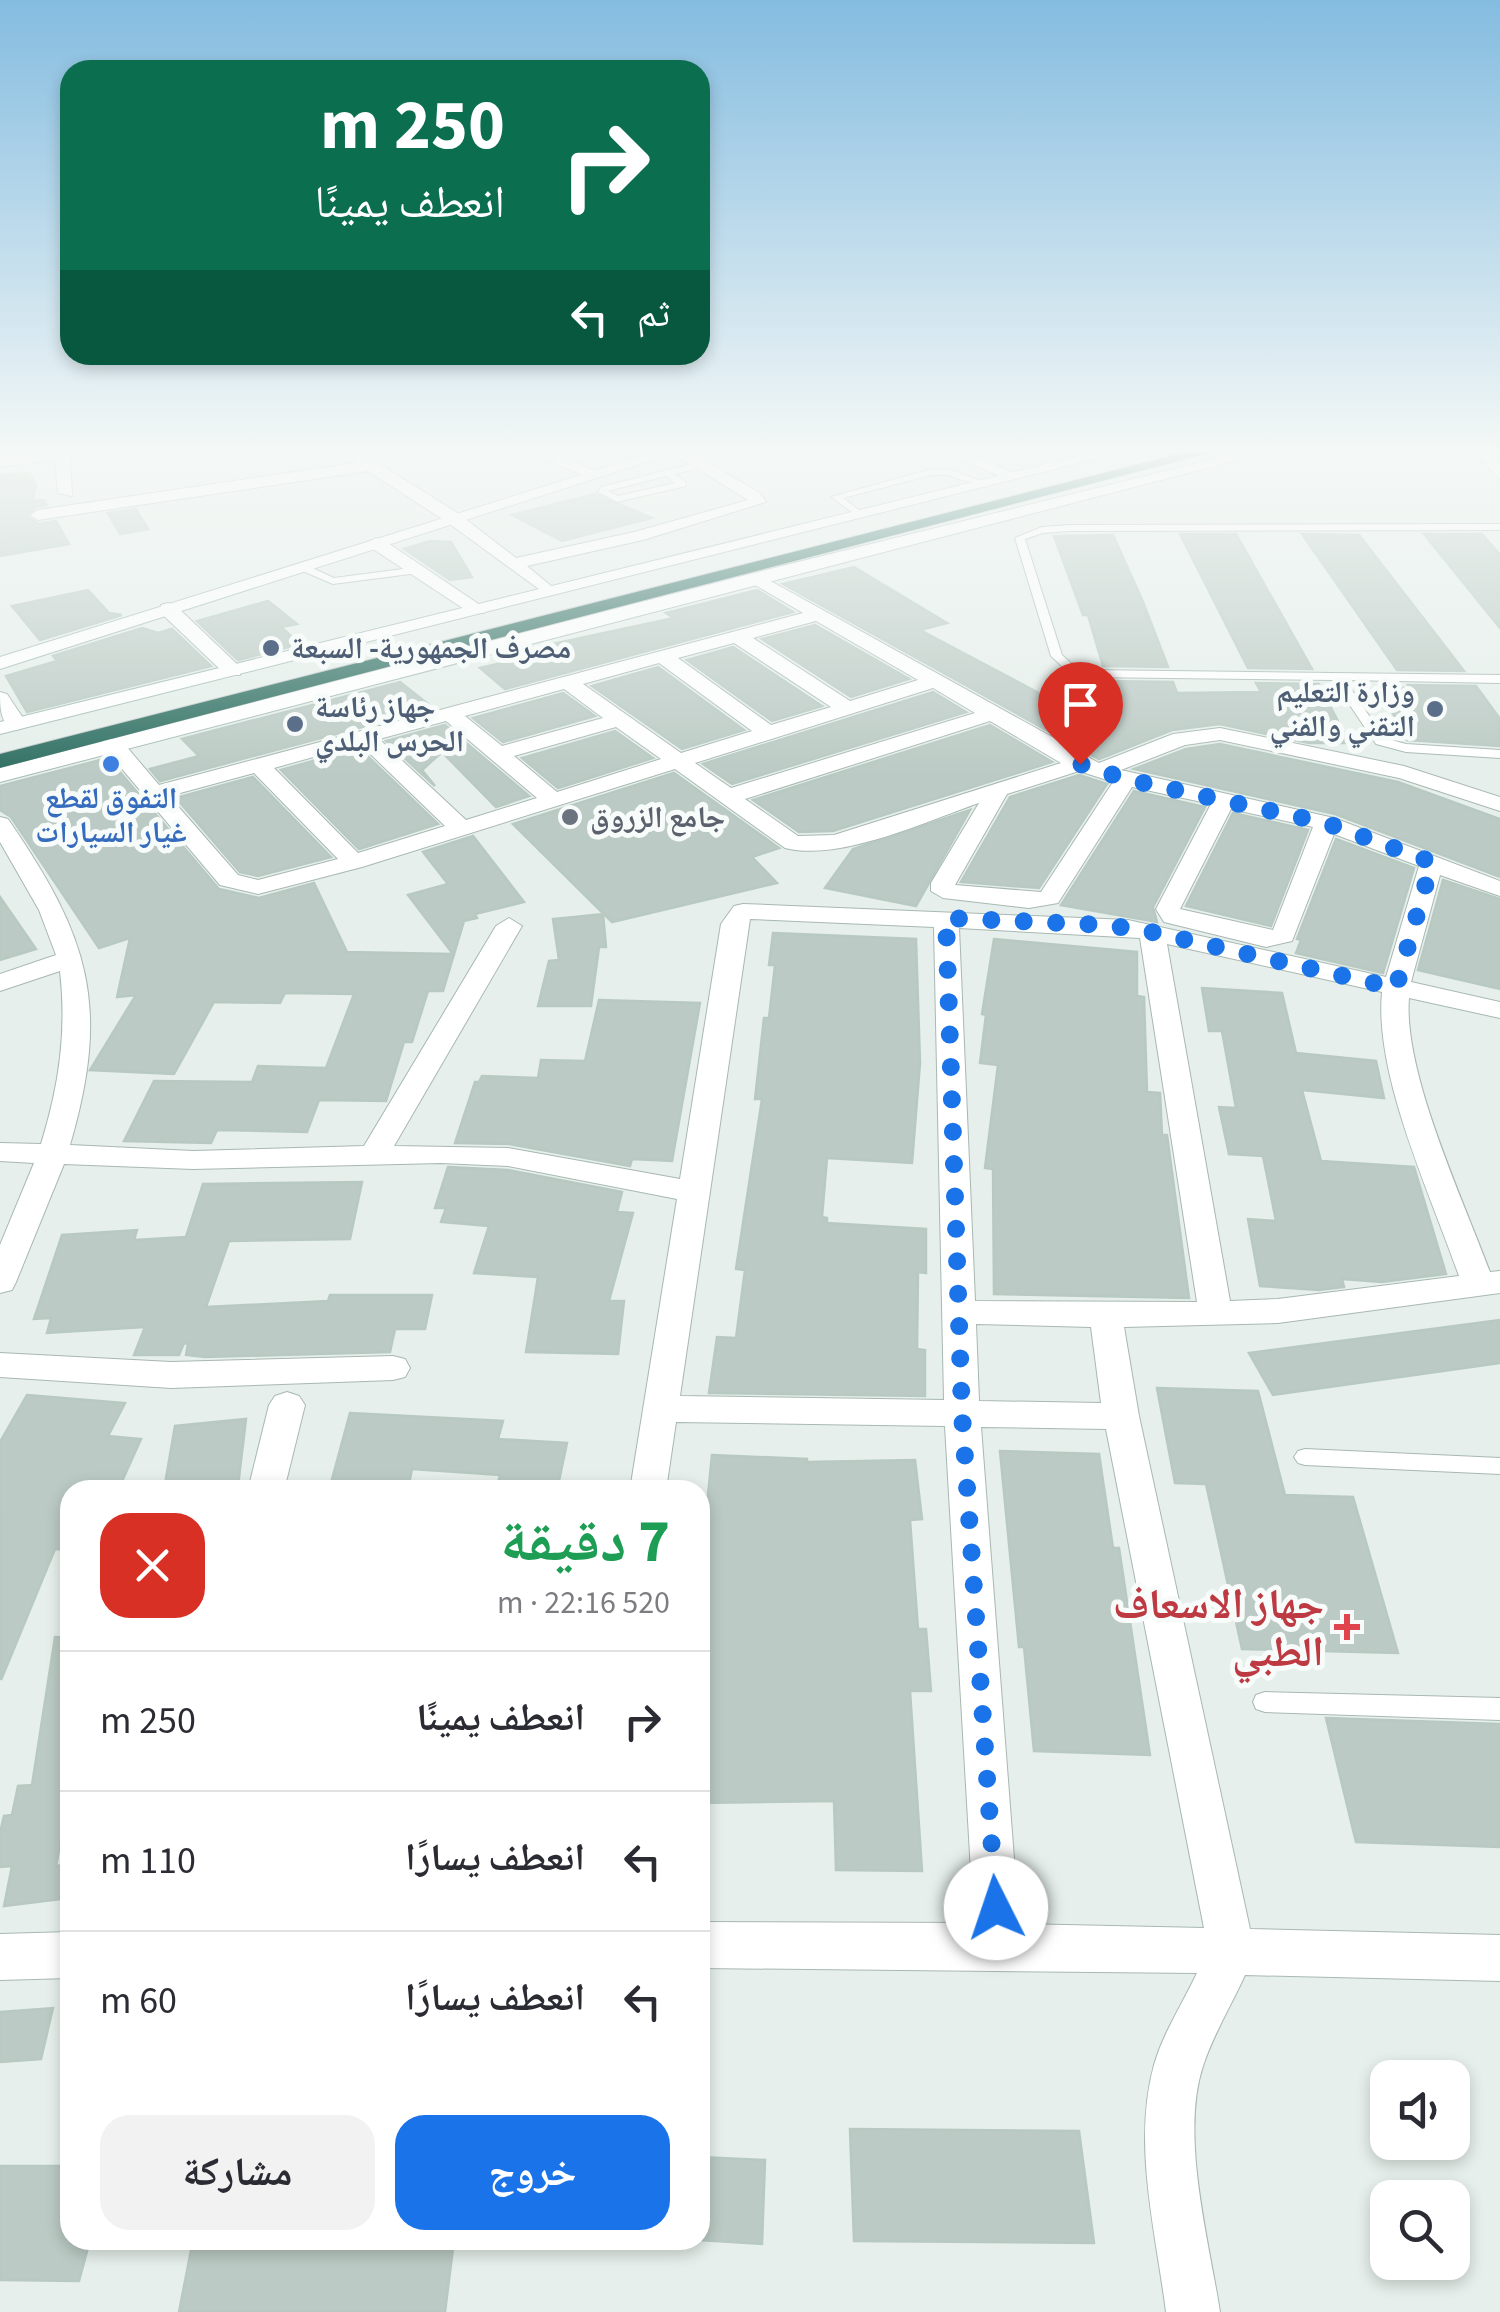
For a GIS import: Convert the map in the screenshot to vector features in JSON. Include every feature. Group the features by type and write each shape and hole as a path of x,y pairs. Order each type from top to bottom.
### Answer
{"highway":[{"path":"0,744 723,561"},
{"path":"376,671 793,561"},
{"path":"0,761 246,704"}],"street":[{"path":"0,663 320,561"},
{"path":"404,561 477,609"},
{"path":"508,561 546,590"},
{"path":"512,564 526,561"},
{"path":"0,698 8,726 657,561"},
{"path":"0,776 246,704 825,561"},
{"path":"756,578 1089,767 1126,779 1326,823 1500,889"},
{"path":"168,609 233,671"},
{"path":"155,793 819,614"},
{"path":"737,636 847,708"},
{"path":"662,656 768,732"},
{"path":"112,744 225,876 237,884 271,884 354,862 935,681"},
{"path":"567,682 784,839 820,845 1181,740 1220,734 1404,773 1500,804"},
{"path":"450,714 553,800"},
{"path":"727,797 992,714"},
{"path":"498,754 618,720"},
{"path":"364,737 461,828"},
{"path":"259,765 354,862"},
{"path":"998,791 943,883 943,891 1029,901 1049,898 1126,779"},
{"path":"1224,800 1168,908 1173,917 1266,938 1282,936 1326,823"},
{"path":"0,824 59,925 70,958 78,1020 67,1110 54,1156 0,1282"},
{"path":"958,1312 1216,1314 1336,1305 1489,1283 1398,1056 1393,1024 1396,988 1432,862"},
{"path":"649,1480 736,916 756,908 1108,925 1500,1010"},
{"path":"946,918 962,1414 998,1946"},
{"path":"374,1155 509,926"},
{"path":"1152,932 1216,1314"},
{"path":"0,984 70,958"},
{"path":"0,1152 193,1160 374,1155 508,1157 694,1192"},
{"path":"1106,1316 1121,1416 1232,1952 1178,2063 1170,2109 1173,2170 1193,2312"},
{"path":"0,1365 171,1375 393,1368"},
{"path":"268,1480 287,1404"},
{"path":"660,1409 1121,1416"},
{"path":"710,1946 998,1946 1500,1958"},
{"path":"0,1957 60,1955"}],"lane":[{"path":"1027,561 1057,656 1070,668 1103,676 1498,681"},
{"path":"302,567 333,581 418,570"},
{"path":"1338,679 1380,742 1406,748 1500,754"},
{"path":"1305,1457 1500,1466"},
{"path":"1265,1702 1500,1709"}],"building":[{"path":"422,561 462,561 472,577 450,580"},
{"path":"1063,561 1125,561 1168,667 1103,666 1088,615 1083,615"},
{"path":"1194,561 1251,561 1312,669 1248,668"},
{"path":"1321,561 1379,561 1464,671 1397,670"},
{"path":"1446,561 1500,561 1500,628"},
{"path":"854,567 947,623 920,630 1069,709 1112,697 1107,681 1173,682 1177,693 1261,692 1256,683 1319,684 1349,743 1309,743 1220,724 1172,730 1099,759 783,584"},
{"path":"88,590 109,613 122,615 40,640 12,606"},
{"path":"757,590 793,612 505,689 480,668 514,660 506,654 674,618 666,613"},
{"path":"268,601 297,624 281,627 300,644 238,660 197,621"},
{"path":"815,625 909,679 851,697 762,639"},
{"path":"142,628 158,633 172,629 211,666 27,712 6,676 57,661 53,656"},
{"path":"733,647 822,706 772,721 687,660"},
{"path":"658,667 744,730 682,749 592,686"},
{"path":"400,682 433,708 160,781 150,769 199,756 182,739"},
{"path":"1408,685 1476,686 1500,719 1500,746 1407,740 1379,687 1410,688"},
{"path":"933,692 966,712 732,784 703,764"},
{"path":"563,693 595,716 503,742 473,718"},
{"path":"445,725 529,796 496,807 442,752 422,770 435,786 386,741"},
{"path":"990,725 1052,762 833,831 799,832 753,800"},
{"path":"615,731 653,758 558,788 522,758"},
{"path":"1220,744 1398,782 1500,819 1500,877 1335,814 1134,769 1186,749"},
{"path":"359,748 438,824 359,849 281,770"},
{"path":"108,758 219,889 259,898 314,883 347,952 453,954 408,895 448,884 423,852 473,836 524,902 475,914 477,918 464,921 443,991 428,991 412,1042 404,1042 386,1101 319,1100 307,1132 217,1130 211,1143 124,1141 154,1081 252,1082 258,1066 326,1068 354,994 285,993 280,1003 214,1002 174,1074 90,1070 136,995 117,997 130,938 99,948 11,817 0,810 0,786"},
{"path":"674,773 779,848 752,857 777,883 612,922 513,824"},
{"path":"1079,775 1107,784 1039,888 961,882 1010,797"},
{"path":"253,777 331,857 258,876 240,872 176,798"},
{"path":"1134,791 1205,807 1153,907 1157,922 1061,905"},
{"path":"970,810 916,906 825,888 853,849"},
{"path":"1233,813 1308,830 1271,926 1186,906"},
{"path":"1336,839 1414,868 1383,973 1296,953 1301,940 1297,939"},
{"path":"1443,880 1500,899 1500,989 1418,970"},
{"path":"0,897 36,949 0,960"},
{"path":"603,914 606,947 599,947 591,1006 538,1006 549,961 559,960 553,919"},
{"path":"773,933 916,939 920,1063 912,1163 827,1158 822,1217 827,1218 827,1223 926,1229 926,1273 918,1272 917,1349 925,1350 925,1396 709,1393 717,1337 736,1338 745,1270 736,1269 762,1099 755,1099 764,1018 769,1018 775,965 769,965"},
{"path":"994,939 1137,952 1137,996 1144,997 1147,1092 1160,1093 1162,1135 1167,1135 1189,1298 994,1294 993,1169 985,1168 998,1065 980,1063 986,1015 982,1014"},
{"path":"1202,988 1282,993 1296,1053 1376,1061 1384,1098 1302,1090 1321,1161 1414,1167 1446,1274 1382,1282 1342,1279 1344,1287 1319,1290 1260,1286 1248,1219 1276,1221 1263,1156 1229,1154 1219,1107 1236,1108 1222,1031 1209,1031"},
{"path":"599,1000 700,1003 672,1161 632,1159 630,1166 509,1144 455,1143 475,1082 482,1076 538,1078 541,1060 585,1061"},
{"path":"448,1167 508,1170 622,1192 617,1212 633,1213 609,1301 624,1301 618,1354 526,1352 538,1277 474,1273 489,1226 441,1222 446,1208 435,1208"},
{"path":"362,1182 350,1239 229,1241 206,1307 328,1301 330,1295 432,1295 425,1329 395,1329 390,1352 205,1357 186,1355 188,1344 184,1343 179,1355 134,1355 145,1327 47,1333 51,1318 34,1319 62,1235 137,1230 134,1240 186,1237 203,1184"},
{"path":"1500,1320 1500,1363 1273,1395 1249,1353"},
{"path":"1157,1388 1258,1391 1285,1495 1353,1497 1398,1653 1242,1649 1206,1484 1175,1483"},
{"path":"27,1395 125,1403 108,1436 141,1439 123,1480 60,1480 60,1549 55,1549 1,1680 0,1442"},
{"path":"350,1413 503,1421 498,1439 567,1443 559,1480 499,1480 500,1475 412,1469 410,1480 332,1480"},
{"path":"246,1419 239,1480 166,1480 175,1426"},
{"path":"1000,1451 1099,1454 1113,1548 1119,1548 1150,1755 1034,1751 1024,1647 1019,1647"},
{"path":"712,1455 807,1462 915,1460 922,1519 910,1520 918,1629 926,1629 931,1691 910,1691 922,1871 836,1870 834,1801 710,1803"},
{"path":"55,1637 60,1637 60,1844 56,1866 60,1865 60,1899 4,1906 12,1866 0,1867 0,1833 4,1816 12,1815 18,1786 32,1785"},
{"path":"1326,1718 1500,1724 1500,1847 1356,1842"},
{"path":"53,2008 41,2059 0,2062 0,2012"},
{"path":"850,2129 1079,2131 1094,2243 854,2241"},
{"path":"710,2157 765,2160 762,2244 710,2241"},
{"path":"0,2166 60,2166 60,2250 87,2250 79,2281 0,2280"},
{"path":"191,2250 453,2250 445,2312 179,2312"}],"place":[{"name":"مصرف الجمهورية- السبعة","path":"271,648"},
{"name":"وزارة التعليم التقني والفني","path":"1435,709"},
{"name":"جهاز رئاسة الحرس البلدي","path":"295,724"},
{"name":"التفوق لقطع غيار السيارات","path":"111,764"},
{"name":"جامع الزروق","path":"570,817"},
{"name":"جهاز الاسعاف الطبي","path":"1347,1627"}],"route":[{"path":"996,1908 962,1414 946,918 1108,925 1396,988 1432,862 1326,823 1126,779 1080,764"}]}
